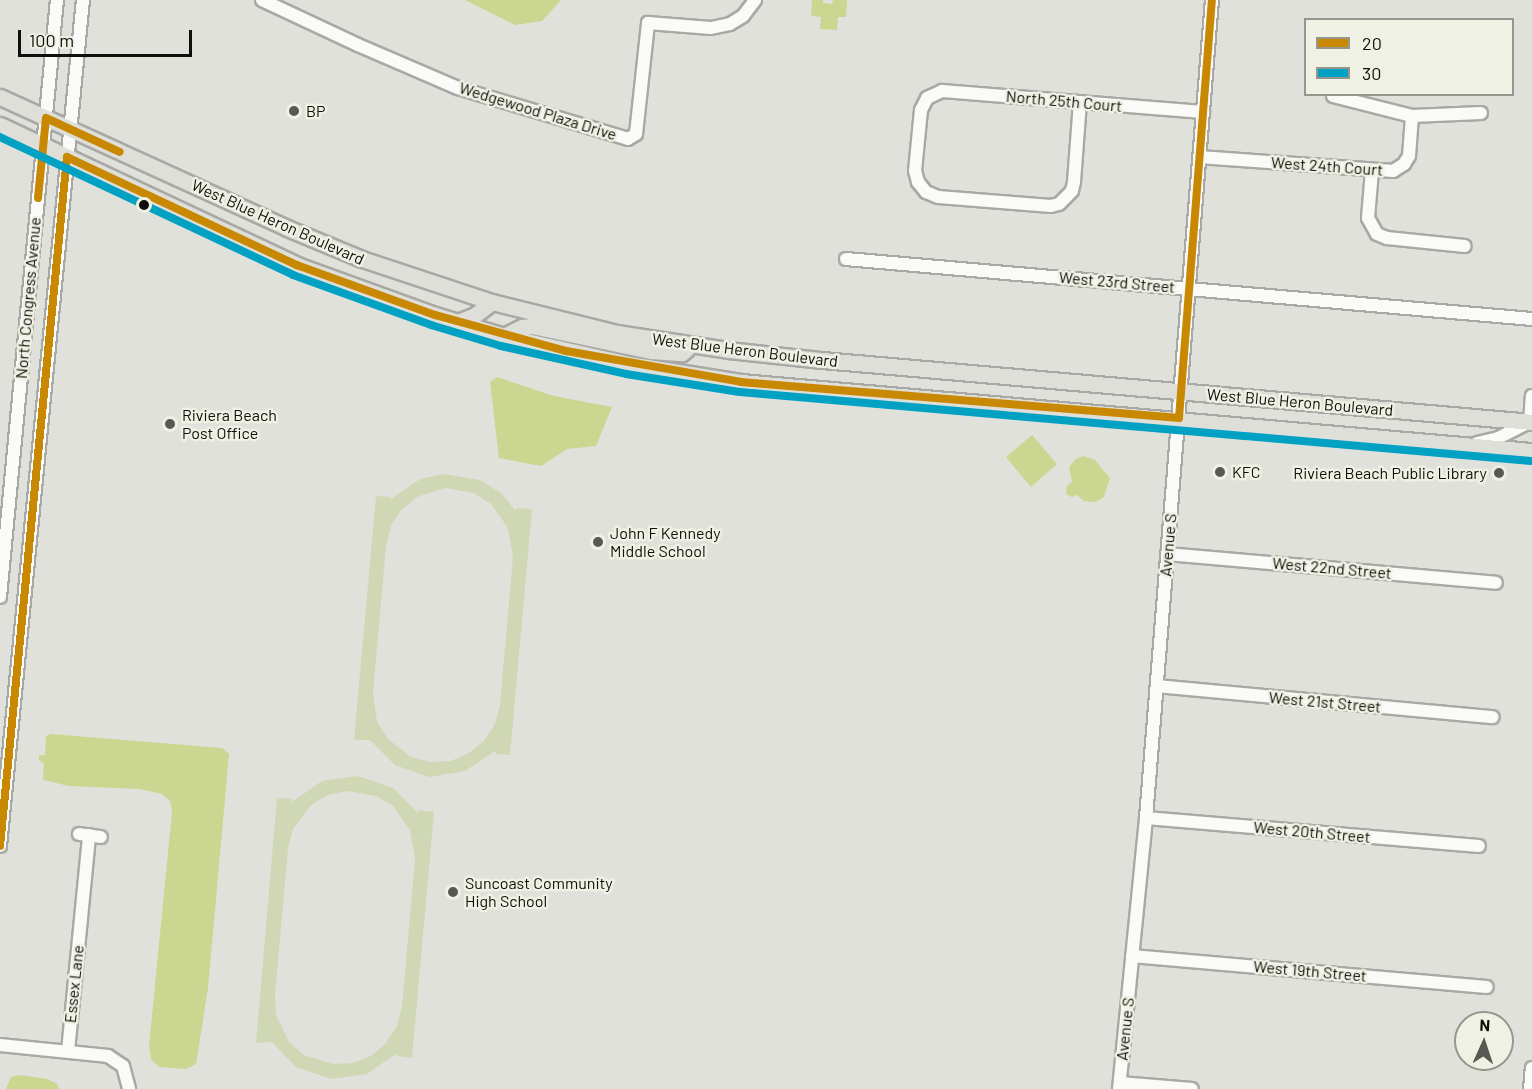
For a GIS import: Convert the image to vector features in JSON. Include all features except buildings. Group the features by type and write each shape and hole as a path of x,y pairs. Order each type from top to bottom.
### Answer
{"main road":[{"name":"West Blue Heron Boulevard","path":"0,97 362,259 492,302 617,333 691,345 822,360 1531,422"},
{"name":"West Blue Heron Boulevard","path":"0,125 297,265 504,336 628,364 741,382 1179,418 1532,451"},
{"path":"458,322 475,315 492,302"},
{"path":"504,336 522,327 532,326 651,351 682,353 691,345"}],"street":[{"name":"North Congress Avenue","path":"0,597 57,0"},
{"name":"North Congress Avenue","path":"0,846 83,0"},
{"name":"Wedgewood Plaza Drive","path":"262,0 458,88 628,139 636,134 648,22 711,28 730,24 743,16 755,0"},
{"name":"Avenue S","path":"1120,1086 1146,818 1212,0"},
{"name":"North 25th Court","path":"1080,102 1072,191 1066,198 1051,206 938,196 926,192 918,182 915,171 921,110 927,98 947,91 1203,112"},
{"path":"1333,96 1412,116 1481,113"},
{"name":"West 24th Court","path":"1199,157 1393,171 1407,160 1412,116"},
{"path":"1372,171 1368,218 1377,234 1387,238 1465,246"},
{"name":"West 23rd Street","path":"846,259 1532,319"},
{"path":"1470,445 1498,438 1531,422 1532,396"},
{"name":"West 22nd Street","path":"1167,554 1496,583"},
{"name":"West 21st Street","path":"1157,686 1492,717"},
{"name":"West 20th Street","path":"1146,818 1479,846"},
{"name":"Essex Lane","path":"68,1051 90,835"},
{"name":"West 19th Street","path":"1132,956 1487,987"},
{"path":"0,1045 108,1056 118,1061 126,1071 129,1089"},
{"path":"1530,1089 1532,1068"},
{"path":"1120,1086 1192,1089"}],"shaded area":[{"path":"465,0 561,0 542,21 515,25"},
{"path":"812,0 823,0 823,3 832,4 833,0 847,0 846,17 838,17 837,30 820,29 821,17 811,16"},
{"path":"497,377 554,396 612,407 596,446 567,449 541,466 499,458 490,382"},
{"path":"1032,435 1057,464 1031,487 1006,457"},
{"path":"1083,456 1095,460 1110,478 1104,497 1096,502 1084,501 1077,495 1071,497 1066,493 1067,486 1072,482 1069,467 1076,459"},
{"path":"444,474 480,480 501,493 516,511 517,508 532,509 510,755 496,754 495,751 465,771 429,777 395,765 370,740 354,740 376,496 391,499 420,479","holes":["445,488 474,493 491,504 508,528 513,557 500,705 495,724 484,741 469,753 451,761 431,762 411,757 388,739 377,722 373,693 386,546 391,526 401,510 417,497"]},
{"path":"51,734 222,748 229,754 208,988 196,1064 186,1069 159,1067 151,1059 149,1046 172,812 170,801 162,794 140,789 69,786 43,780 44,764 39,760 39,755 45,755 46,736"},
{"path":"358,776 393,788 418,813 419,810 434,812 412,1058 397,1056 397,1053 367,1074 331,1079 296,1067 272,1042 256,1043 277,798 292,799 292,802 322,781","holes":["347,791 376,796 393,806 410,830 415,859 402,1007 397,1026 386,1043 371,1056 353,1063 333,1064 304,1055 289,1042 276,1015 275,995 288,848 293,829 311,805 328,795"]},
{"path":"20,1075 47,1079 57,1084 59,1089 6,1089 11,1077"}],"transit line":[{"name":"20","path":"0,846 67,157 297,265 435,315 566,351 741,382 1179,418 1212,0"},
{"name":"20","path":"38,198 46,118 120,152"},
{"name":"30","path":"0,137 293,275 431,325 501,346 626,374 740,392 1531,461"}],"place":[{"name":"BP","path":"294,111"},
{"name":"Riviera Beach Post Office","path":"170,424"},
{"name":"KFC","path":"1220,472"},
{"name":"Riviera Beach Public Library","path":"1499,473"},
{"name":"John F Kennedy Middle School","path":"598,542"},
{"name":"Suncoast Community High School","path":"453,892"}]}
